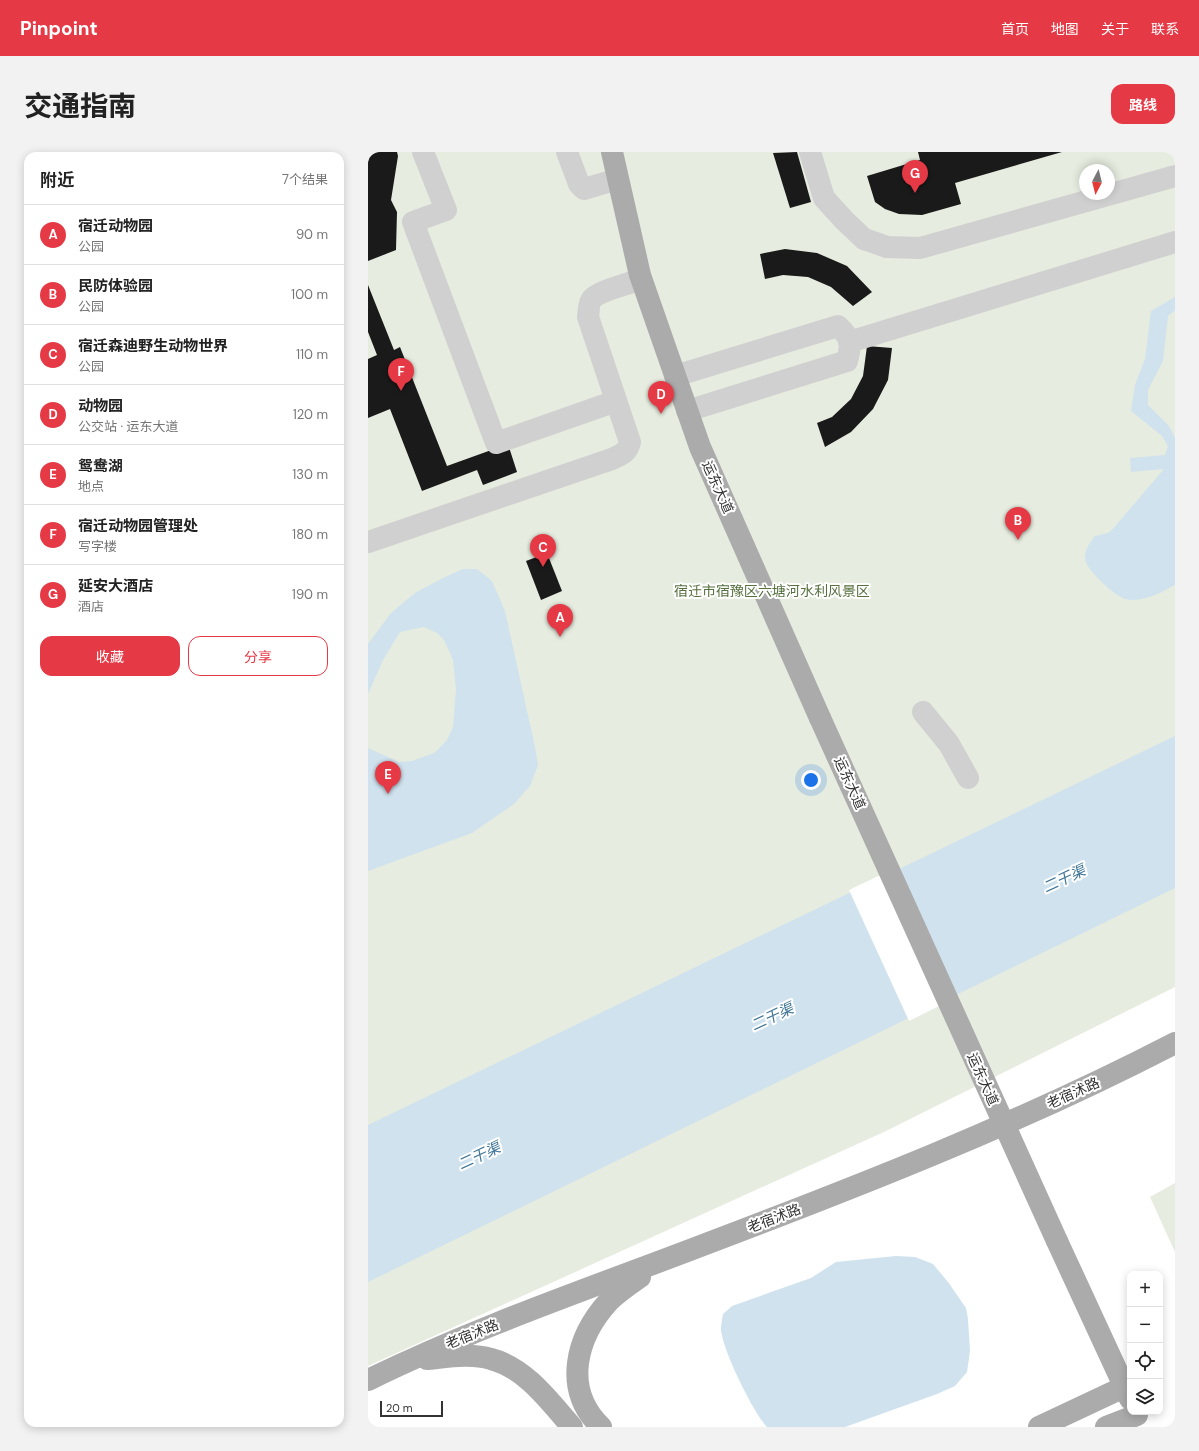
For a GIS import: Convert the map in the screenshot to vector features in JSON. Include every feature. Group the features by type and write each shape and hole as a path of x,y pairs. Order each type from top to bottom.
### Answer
{"main road":[{"name":"运东大道","path":"612,152 641,279 700,447 820,718 1127,1393"},
{"name":"老宿沭路","path":"368,1380 500,1323 902,1168 1106,1079 1175,1043"},
{"path":"601,1427 589,1414 583,1402 577,1378 577,1365 584,1341 592,1323 609,1302 661,1261"},
{"path":"410,1361 470,1356 490,1358 503,1363 536,1387 572,1427"},
{"path":"1039,1427 1127,1409"},
{"path":"1106,1427 1127,1413"}],"lane":[{"path":"423,152 446,210 413,222 496,443 616,401"},
{"path":"567,152 579,184 584,189 618,179"},
{"path":"810,152 824,198 864,239 887,247 920,248 1175,176"},
{"path":"849,342 1175,242"},
{"path":"368,542 623,454 629,448 630,442 588,318 589,307 591,300 598,294 641,279"},
{"path":"675,376 838,326 848,334 851,347 847,361 687,411"},
{"path":"923,712 949,744 968,778"}],"green space":[{"name":"宿迁市宿豫区六塘河水利风景区","path":"368,152 1175,152 1175,987 886,1131 368,1366"},
{"path":"1175,1183 1175,1252 1150,1197"}],"water":[{"path":"1175,297 1175,310 1168,316 1163,361 1148,390 1148,405 1169,426 1175,438 1175,585 1157,594 1138,600 1131,600 1120,597 1101,581 1089,568 1086,563 1085,555 1088,546 1095,536 1108,533 1112,530 1164,469 1131,472 1130,458 1165,455 1168,446 1162,436 1131,411 1135,385 1145,359 1151,311"},
{"path":"463,569 477,569 492,581 505,611 538,765 530,786 514,804 472,833 368,871 368,748 399,762 412,761 434,753 447,740 453,727 456,689 453,660 444,640 437,633 424,627 400,632 383,660 368,694 368,644 391,613 415,593"},
{"name":"二干渠","path":"1175,736 1175,888 368,1282 368,1125"},
{"path":"896,1256 915,1257 933,1264 948,1282 966,1308 970,1351 967,1372 955,1386 937,1394 845,1427 767,1427 747,1395 727,1352 721,1330 723,1314 732,1306 811,1278 836,1262"}],"pier":[{"path":"893,869 953,999 909,1021 849,890"}],"building":[{"path":"368,152 397,152 398,156 391,200 397,212 396,250 368,261"},
{"path":"797,152 811,202 790,208 773,153"},
{"path":"918,152 1062,152 955,183 961,204 922,215 899,214 885,209 875,202 867,176 920,160"},
{"path":"785,249 817,253 847,266 872,292 853,306 831,287 808,277 783,275 765,279 760,254"},
{"path":"368,285 394,350 400,347 447,466 508,444 517,472 483,485 477,470 422,491 390,409 368,418 368,359 377,355 368,332"},
{"path":"867,346 892,348 888,380 873,409 851,432 825,447 817,423 832,417 851,399 863,376"},
{"path":"547,553 562,591 541,600 526,561"}],"place":[{"name":"延安大酒店","path":"915,193"},
{"name":"宿迁动物园管理处","path":"401,391"},
{"name":"动物园","path":"661,414"},
{"name":"民防体验园","path":"1018,540"},
{"name":"宿迁森迪野生动物世界","path":"543,567"},
{"name":"宿迁动物园","path":"560,637"},
{"name":"鸳鸯湖","path":"388,794"}]}
